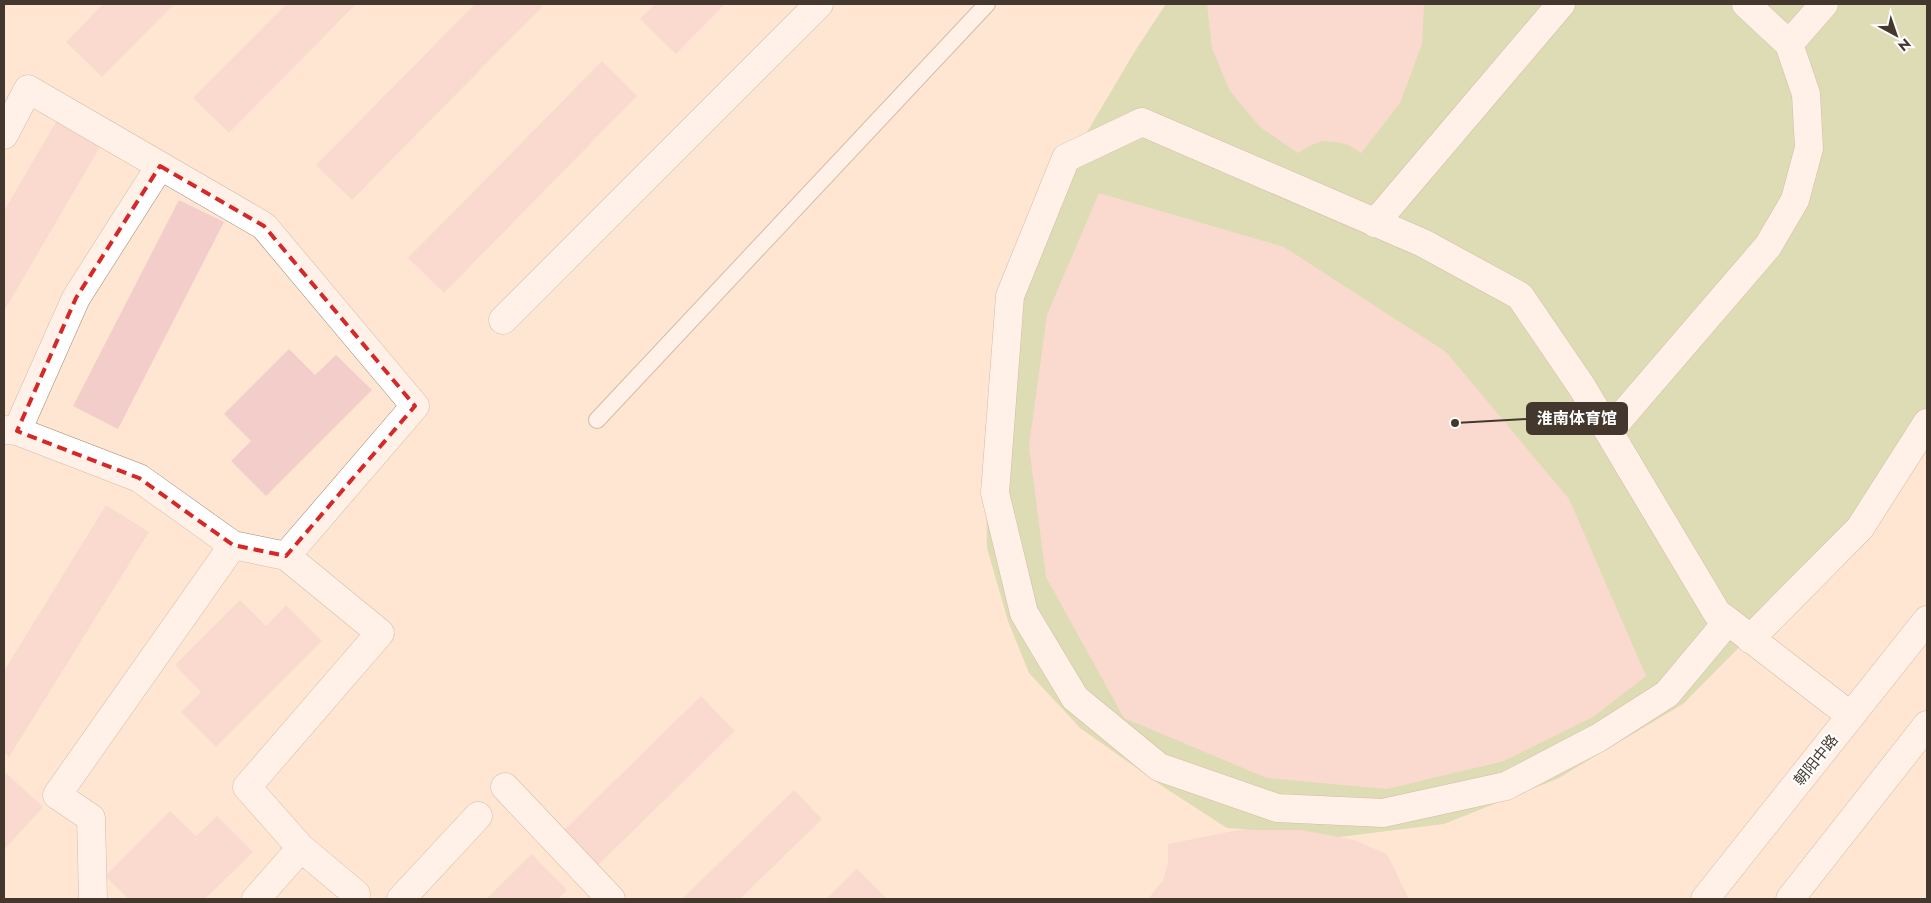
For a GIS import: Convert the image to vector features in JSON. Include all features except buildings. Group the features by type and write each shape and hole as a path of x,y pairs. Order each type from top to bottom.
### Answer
{"street":[{"path":"503,320 819,4"},
{"path":"1375,222 1561,4"},
{"path":"1609,431 1768,246 1795,200 1809,148 1806,94 1789,44 1746,4"},
{"path":"1789,44 1824,4"},
{"path":"4,135 28,89 264,226 415,406 286,556"},
{"path":"1728,621 1667,694 1598,738 1506,786 1383,812 1277,808 1159,767 1075,698 1024,613 995,493 1010,296 1066,158 1142,122 1423,243 1520,296 1582,387 1717,613 1728,621 1750,639 1851,716"},
{"path":"160,166 76,298 10,431 139,478 233,545 286,556 380,633 247,787 301,848 356,894"},
{"path":"1750,639 1860,528 1927,423"},
{"path":"93,899 91,818 57,795 233,545"},
{"name":"朝阳中路","path":"1705,899 1927,620"},
{"path":"1790,899 1927,725"},
{"path":"505,787 611,899"},
{"path":"402,899 478,816"},
{"path":"256,899 301,848"}],"lane":[{"path":"597,420 987,4"}],"highlighted area":[{"path":"160,166 264,226 415,406 286,556 233,545 139,478 17,431 76,298"}],"green space":[{"path":"1166,4 1927,4 1927,417 1793,593 1683,704 1557,779 1444,824 1339,837 1227,828 1165,788 1080,728 1029,673 1008,621 987,548 985,429 1016,294 1061,176 1135,51"}],"place":[{"name":"淮南体育馆","path":"1455,423"}]}
